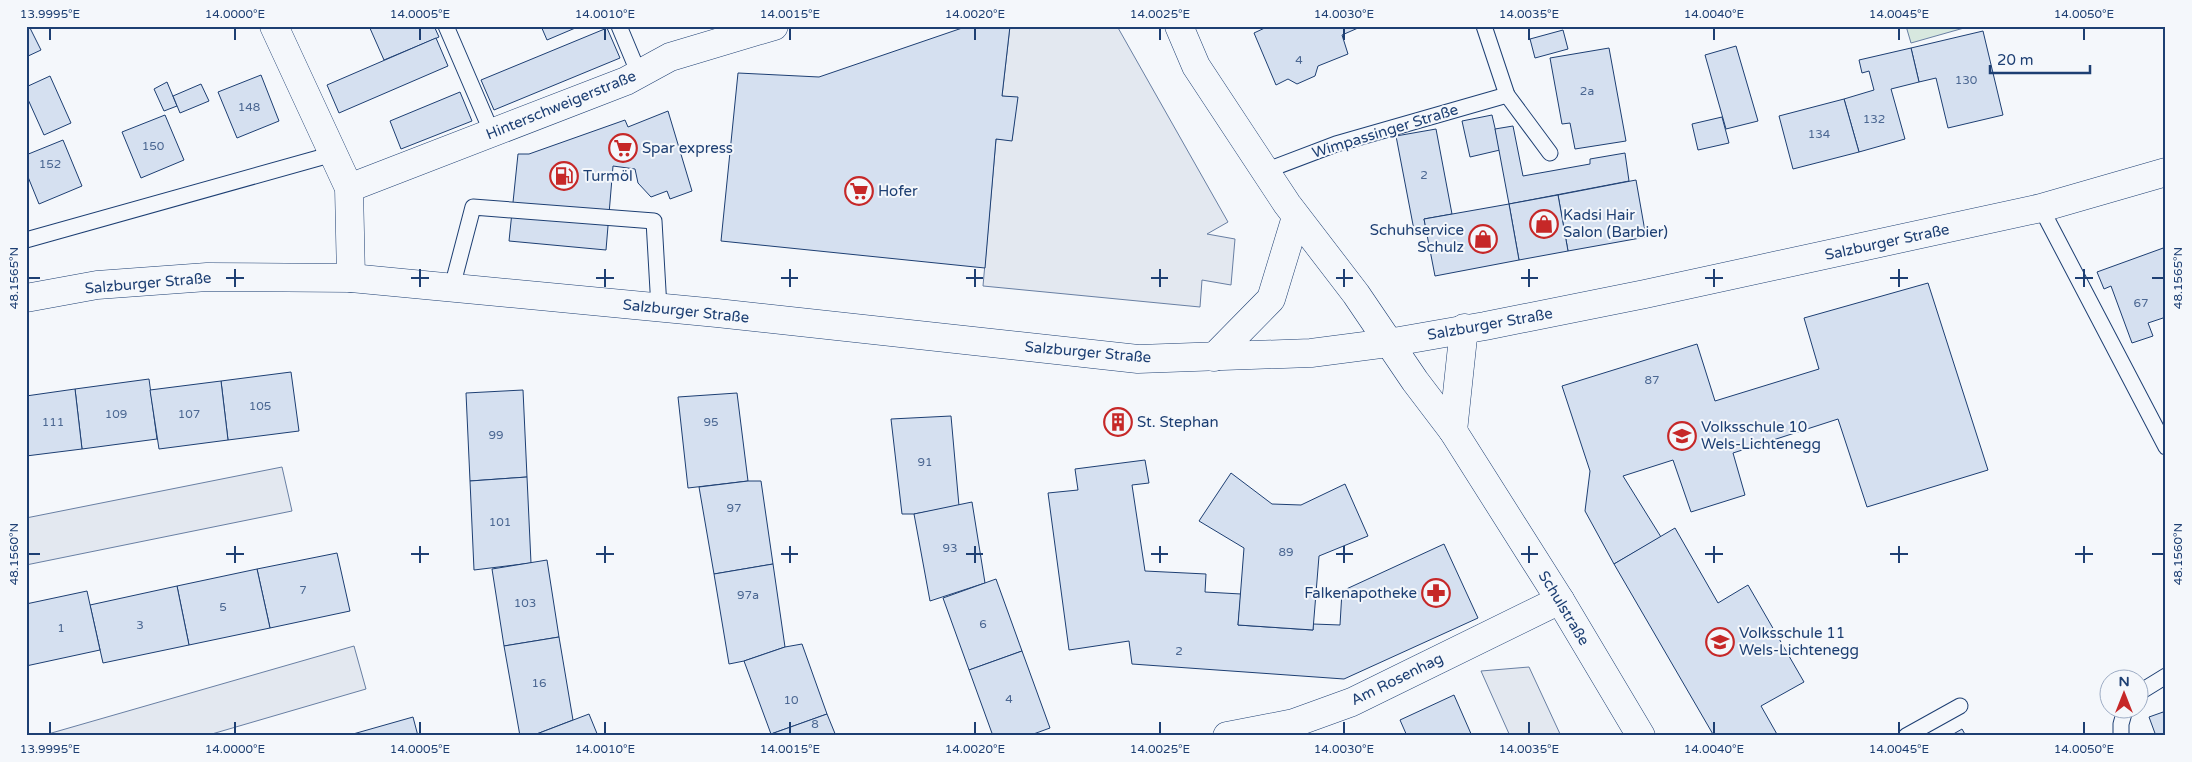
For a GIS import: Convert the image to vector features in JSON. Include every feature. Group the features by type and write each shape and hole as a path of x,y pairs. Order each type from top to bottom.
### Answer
{"street":[{"path":"274,26 349,188 351,278"},
{"name":"Hinterschweigerstraße","path":"349,188 638,74 670,57 774,26"},
{"path":"1179,26 1196,66 1265,171 1296,217 1356,294 1388,343"},
{"name":"Salzburger Straße","path":"26,298 97,285 207,277 351,278 659,308 1138,359 1311,353 1388,343 1645,294 2041,208 2166,172"},
{"path":"1214,357 1271,299 1296,217"},
{"path":"1453,431 1464,328"},
{"name":"Schulstraße","path":"1388,343 1453,431 1560,600 1641,736"},
{"name":"Am Rosenhag","path":"1227,736 1294,723 1352,702 1560,600"}],"lane":[{"path":"446,26 492,133"},
{"path":"619,26 638,74"},
{"path":"1484,26 1507,95 1550,153"},
{"name":"Wimpassinger Straße","path":"1265,171 1336,144 1507,95"},
{"path":"26,240 334,154"},
{"path":"452,287 473,207 654,221 659,308"},
{"path":"2041,208 2166,447"},
{"path":"2150,686 2166,676"},
{"path":"1906,736 1960,706"},
{"path":"2121,736 2122,720"}],"shaded area":[{"path":"1010,26 1117,26 1228,222 1207,234 1235,239 1231,285 1202,280 1200,307 983,286 996,139 1012,140 1017,98 1002,96"},
{"path":"1906,26 1971,26 1911,43"},
{"path":"282,467 292,511 26,565 26,518"},
{"path":"354,646 366,689 205,736 41,736"},
{"path":"1529,667 1561,736 1510,736 1481,671"}],"building":[{"path":"26,26 29,26 41,50 26,57"},
{"path":"369,26 434,26 439,37 384,60"},
{"path":"541,26 580,26 547,40"},
{"name":"Hofer","path":"968,26 1010,26 1002,96 1018,97 1012,141 996,139 985,268 721,241 738,73 819,77"},
{"path":"1269,26 1357,26 1358,28 1342,35 1348,54 1318,66 1315,76 1297,84 1288,79 1276,85 1254,33"},
{"path":"607,28 620,58 494,110 481,80"},
{"path":"1563,30 1568,49 1535,58 1530,39"},
{"path":"1983,31 2003,115 1948,128 1936,78 1919,82 1911,48"},
{"path":"436,38 448,66 339,113 327,85"},
{"path":"1736,46 1758,121 1726,129 1705,55"},
{"path":"1609,48 1626,141 1575,149 1570,123 1562,124 1550,58"},
{"path":"1911,48 1919,82 1891,89 1905,139 1859,152 1844,99 1874,90 1869,71 1862,73 1859,60"},
{"path":"261,75 279,121 237,138 218,92"},
{"path":"50,76 71,123 44,135 26,95 26,87"},
{"path":"167,82 177,106 164,111 154,89"},
{"path":"201,84 209,101 180,113 173,96"},
{"path":"460,92 472,121 401,149 390,121"},
{"path":"1844,99 1859,152 1793,169 1779,116"},
{"name":"Turmöl","path":"668,111 692,191 670,199 667,191 651,197 638,183 635,169 613,166 606,250 509,241 518,154 529,154 625,120 628,127"},
{"path":"165,115 184,160 141,178 122,132"},
{"path":"1492,115 1500,150 1470,157 1462,121"},
{"path":"1722,117 1729,143 1698,150 1692,124"},
{"path":"1513,126 1523,176 1590,164 1590,159 1625,153 1629,181 1509,204 1495,129"},
{"path":"1436,129 1452,214 1424,219 1426,228 1414,230 1396,136"},
{"path":"63,140 82,186 39,204 26,172 26,155"},
{"path":"1636,180 1646,237 1568,251 1558,195"},
{"path":"1558,195 1568,251 1519,260 1509,204"},
{"path":"1509,204 1519,260 1435,276 1424,219"},
{"path":"2166,247 2166,317 2148,323 2153,336 2132,343 2111,286 2104,289 2097,272"},
{"name":"Volksschule 10 Wels-Lichtenegg","path":"1928,283 1988,470 1867,507 1838,419 1733,453 1745,495 1691,512 1673,460 1623,476 1661,537 1614,564 1585,511 1590,471 1562,386 1697,344 1715,401 1819,369 1804,318"},
{"path":"291,372 299,431 228,440 221,381"},
{"path":"149,379 157,439 82,449 75,389"},
{"path":"221,381 228,440 159,449 150,390"},
{"path":"75,389 82,449 26,456 26,396"},
{"path":"523,390 527,477 470,481 466,393"},
{"path":"737,393 748,481 688,488 678,397"},
{"name":"St. Stephan","path":"1106,415 1131,418 1130,428 1105,426"},
{"path":"951,416 959,506 914,514 902,514 891,419"},
{"path":"1145,460 1149,483 1132,485 1145,571 1206,574 1205,592 1241,594 1238,625 1313,630 1313,624 1340,625 1342,591 1444,544 1478,618 1344,679 1132,664 1129,641 1069,650 1048,493 1078,490 1075,469"},
{"path":"1231,473 1272,504 1301,505 1345,484 1368,536 1319,556 1313,630 1238,625 1244,548 1199,521"},
{"path":"527,477 531,563 474,570 470,481"},
{"path":"761,481 773,564 714,574 699,487"},
{"path":"972,502 985,583 930,601 914,514"},
{"name":"Volksschule 11 Wels-Lichtenegg","path":"1675,528 1718,603 1748,585 1804,682 1761,706 1778,736 1714,736 1614,564"},
{"path":"337,553 350,611 270,628 257,569"},
{"path":"547,560 559,637 504,646 492,569"},
{"path":"773,564 785,647 729,664 714,574"},
{"path":"257,569 270,628 189,645 177,586"},
{"path":"996,579 1022,651 969,670 943,598"},
{"path":"177,586 189,645 103,663 90,605"},
{"path":"87,591 100,650 26,666 26,604"},
{"path":"559,637 573,720 534,735 520,736 504,646"},
{"path":"802,644 827,714 771,734 744,661 785,647"},
{"path":"1022,651 1050,728 1028,736 993,736 969,670"},
{"path":"1454,695 1472,736 1407,736 1400,720"},
{"path":"2166,711 2166,736 2156,736 2150,717"},
{"path":"589,714 598,736 534,735"},
{"path":"827,714 836,736 772,736 771,734"},
{"path":"413,717 418,736 346,736"},
{"path":"1962,729 1966,736 1950,736"}],"place":[{"name":"Spar express","path":"623,148"},
{"name":"Turmöl","path":"564,176"},
{"name":"Hofer","path":"859,191"},
{"name":"Kadsi Hair Salon (Barbier)","path":"1544,224"},
{"name":"Schuhservice Schulz","path":"1483,239"},
{"name":"St. Stephan","path":"1118,422"},
{"name":"Volksschule 10 Wels-Lichtenegg","path":"1682,436"},
{"name":"Falkenapotheke","path":"1436,593"},
{"name":"Volksschule 11 Wels-Lichtenegg","path":"1720,642"}]}
